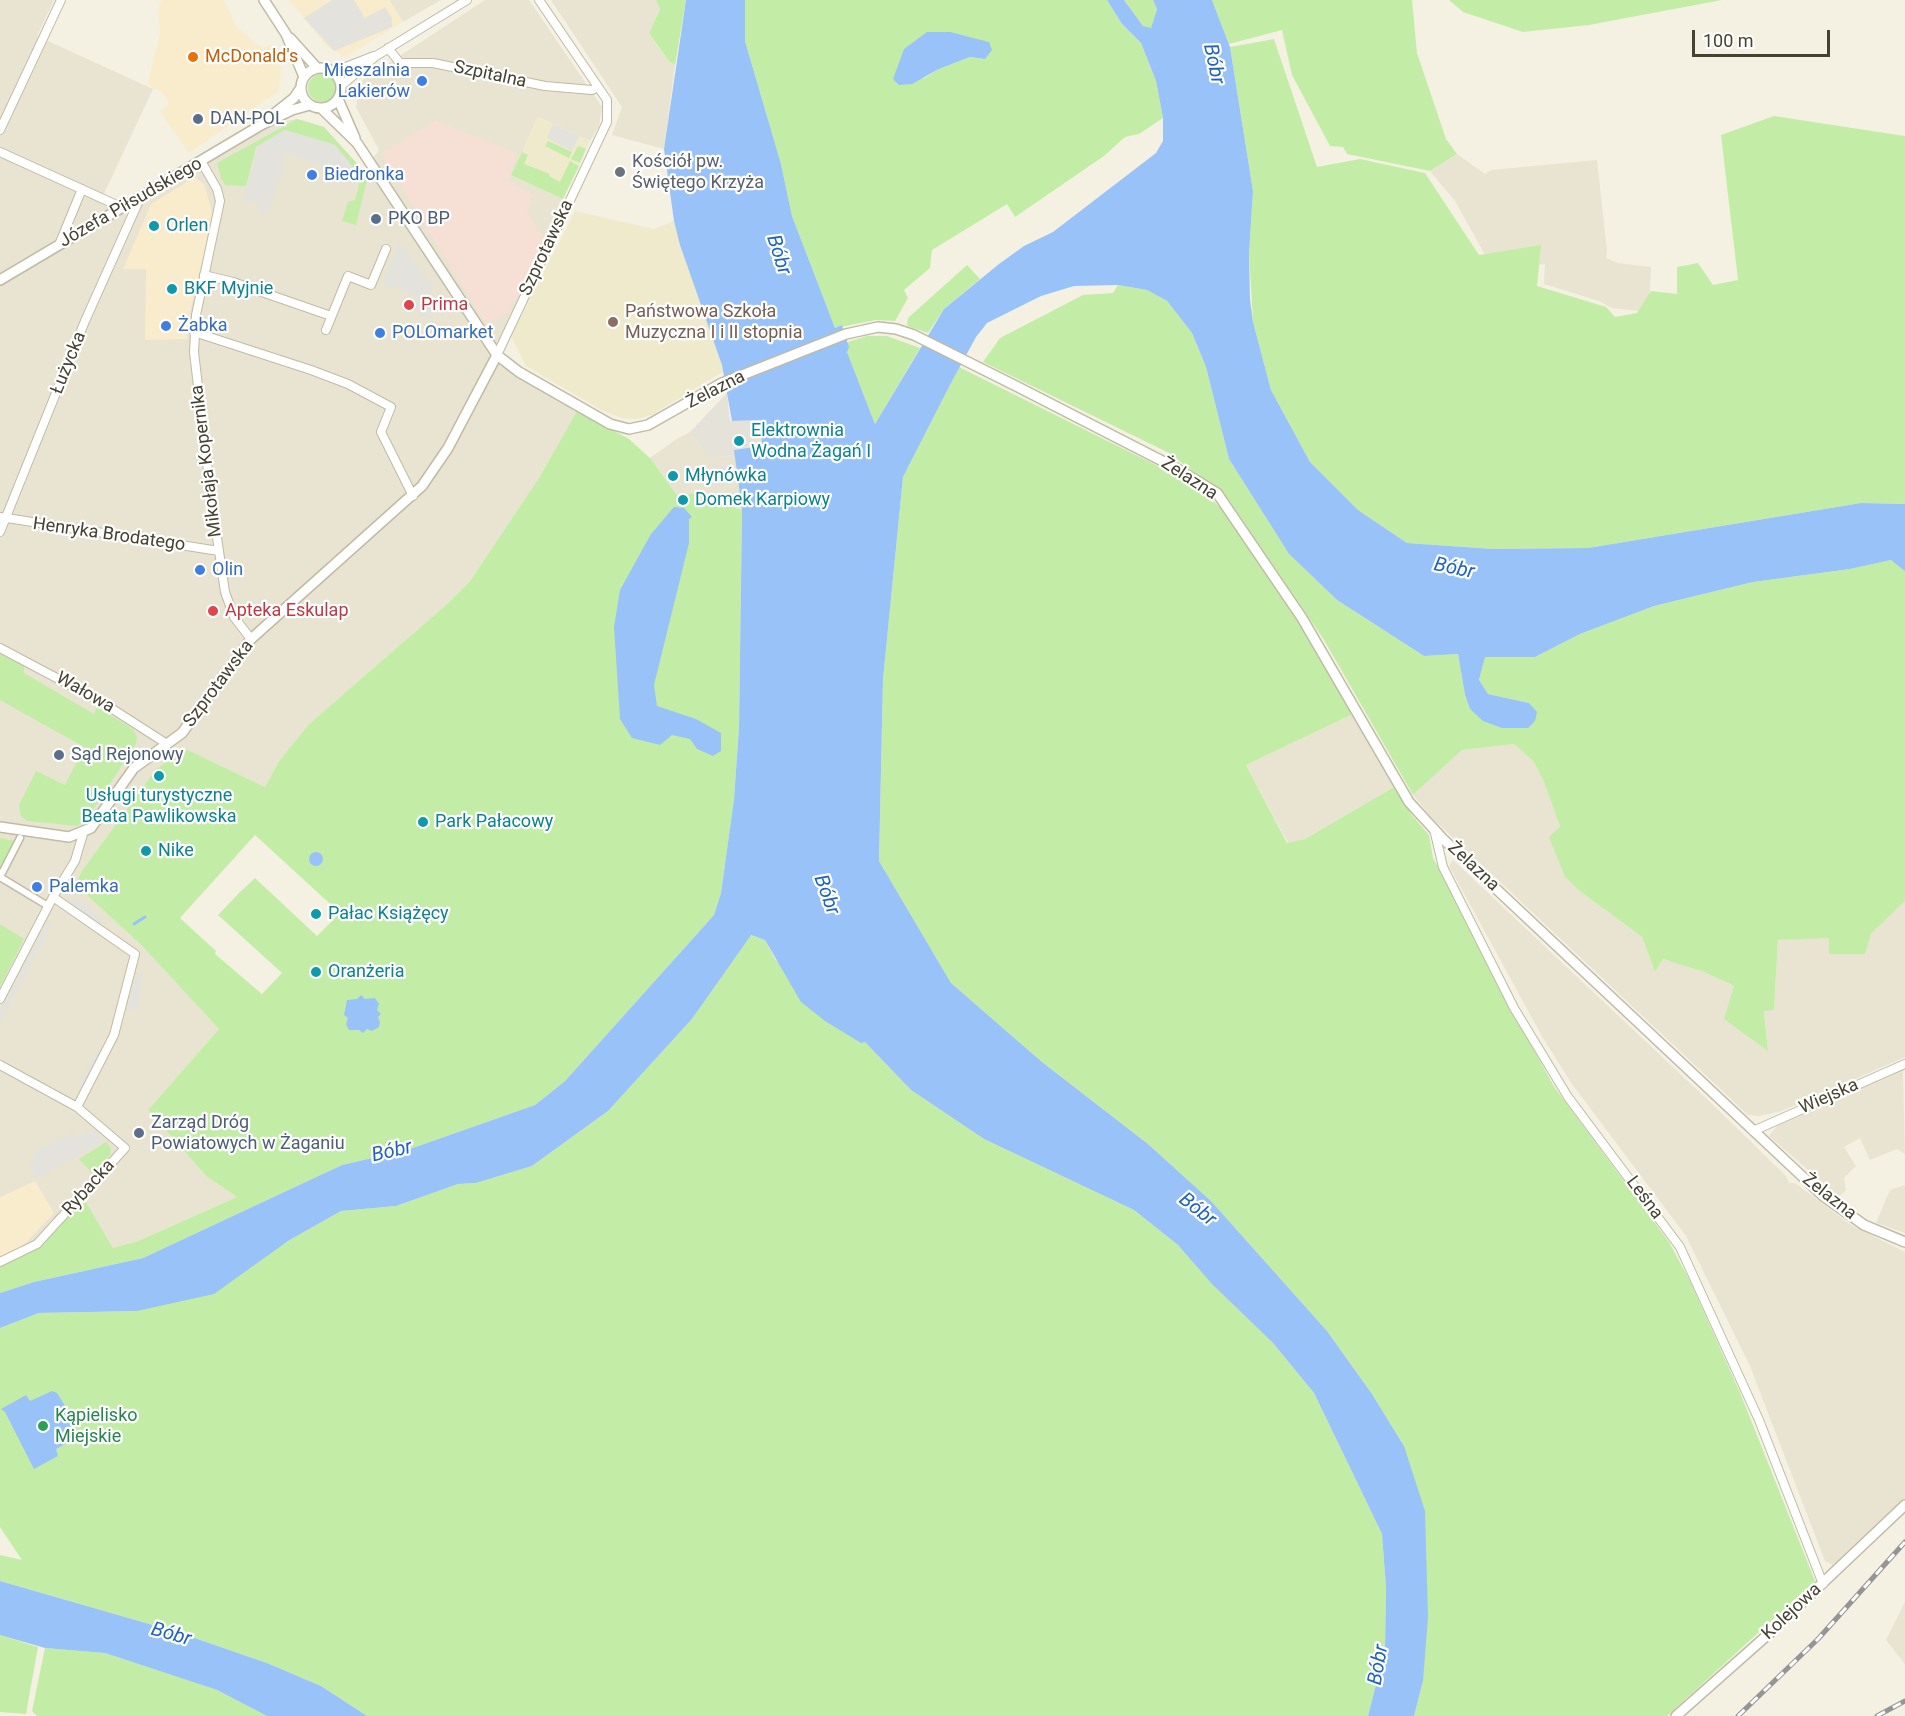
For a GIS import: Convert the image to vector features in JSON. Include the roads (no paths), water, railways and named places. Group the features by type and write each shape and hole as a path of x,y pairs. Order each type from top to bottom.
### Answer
{"street":[{"path":"0,130 62,0"},
{"path":"264,0 286,34 317,68 333,72 376,56"},
{"path":"357,143 338,99 341,86 376,56 467,0"},
{"name":"Szprotawska","path":"83,834 96,823 134,768 182,732 251,639 413,496 433,472 497,355 604,131 608,109 607,100 539,0"},
{"path":"286,34 304,77"},
{"name":"Szpitalna","path":"388,48 400,63 433,63 544,87 592,90 598,87"},
{"path":"261,125 294,98 304,77 317,68"},
{"path":"333,72 341,86"},
{"path":"300,89 309,105"},
{"path":"322,109 338,99"},
{"path":"261,125 292,110 309,105 322,109 357,143"},
{"name":"Józefa Piłsudskiego","path":"0,280 261,125"},
{"name":"Żelazna","path":"357,143 497,355 519,372 610,424 630,429 662,420 722,383 846,334 878,327 914,335 1176,468 1216,493 1302,618 1409,802 1434,829 1834,1205 1878,1232 1905,1242"},
{"path":"0,152 121,207"},
{"name":"Mikołaja Kopernika","path":"201,161 217,189 220,201 194,332 219,551 231,611 251,639"},
{"path":"59,245 82,189"},
{"name":"Łużycka","path":"0,532 3,518 85,321 141,195"},
{"path":"326,330 348,276 371,285 386,249"},
{"path":"204,275 243,285 331,316"},
{"path":"194,332 322,374 348,384 391,406 381,432 413,496"},
{"name":"Henryka Brodatego","path":"3,518 219,551"},
{"name":"Wałowa","path":"0,648 100,701 167,744"},
{"path":"0,827 19,834 66,837 83,834 75,861 48,906 0,999"},
{"name":"Leśna","path":"1434,829 1443,867 1525,1027 1568,1097 1680,1247 1759,1420 1823,1584"},
{"path":"19,834 0,877 48,906"},
{"path":"0,1065 77,1107 114,1035 135,954 53,897"},
{"name":"Wiejska","path":"1754,1131 1905,1064"},
{"name":"Rybacka","path":"0,1262 37,1244 125,1148 77,1107"},
{"name":"Kolejowa","path":"1676,1716 1823,1584 1905,1504"}],"water":[{"name":"Bóbr","path":"686,0 745,0 745,41 781,164 792,216 835,328 842,325 849,347 847,352 875,424 944,309 999,264 1024,246 1053,232 1156,153 1163,141 1163,118 1156,81 1141,43 1122,24 1107,0 1124,0 1143,26 1151,28 1157,9 1153,0 1212,0 1230,47 1253,191 1249,254 1250,299 1253,322 1271,390 1310,462 1358,510 1407,543 1493,549 1588,548 1861,503 1905,504 1905,571 1891,560 1850,569 1753,582 1654,606 1580,634 1535,657 1485,657 1479,680 1488,694 1529,703 1537,712 1535,721 1528,728 1502,728 1483,721 1470,709 1465,695 1458,654 1424,656 1337,600 1289,554 1229,459 1206,367 1192,333 1167,301 1147,290 1118,285 1074,286 1041,296 987,323 976,337 903,477 883,679 879,861 951,983 1042,1062 1148,1144 1211,1201 1327,1331 1372,1394 1404,1446 1425,1511 1428,1617 1423,1681 1414,1716 1368,1716 1385,1649 1386,1588 1382,1534 1314,1393 1273,1343 1212,1284 1178,1245 1134,1210 984,1139 911,1090 865,1042 861,1043 825,1021 801,1002 765,940 751,935 692,1019 608,1111 532,1166 476,1183 458,1184 396,1206 341,1211 288,1241 214,1294 137,1311 39,1313 0,1328 0,1293 34,1282 143,1258 342,1165 407,1150 535,1105 565,1081 714,915 721,893 734,799 739,728 742,510 734,450 762,446 760,420 732,421 722,365 680,245 674,221 664,149"},
{"path":"927,32 951,32 989,42 992,50 985,59 970,57 939,69 912,84 899,85 893,79 904,49"},
{"path":"674,507 684,508 692,517 689,519 689,543 654,685 657,706 696,719 721,733 721,751 713,756 697,749 690,739 672,735 660,745 632,738 620,719 614,627 620,590 651,534"},
{"path":"316,852 321,854 323,859 321,864 316,866 311,864 309,859 311,854"},
{"path":"361,995 365,999 375,998 379,1004 377,1010 381,1014 378,1017 379,1027 372,1031 367,1029 363,1033 359,1030 349,1030 346,1024 348,1018 344,1015 347,1000 357,999"},
{"name":"Kąpielisko Miejskie","path":"52,1391 57,1393 72,1417 70,1419 77,1433 73,1440 56,1449 58,1456 34,1469 5,1412 1,1409 26,1395 30,1401"},
{"name":"Bóbr","path":"0,1581 177,1632 267,1663 321,1686 367,1716 267,1716 217,1690 105,1653 45,1648 0,1635"}],"waterway":[{"path":"134,924 145,917"}],"railway":[{"path":"1738,1716 1818,1639 1905,1542"},
{"path":"1877,1716 1905,1701"}],"place":[{"name":"McDonald's","path":"193,57"},
{"name":"Mieszalnia Lakierów","path":"422,81"},
{"name":"DAN-POL","path":"198,119"},
{"name":"Kościół pw. Świętego Krzyża","path":"620,172"},
{"name":"Biedronka","path":"312,175"},
{"name":"PKO BP","path":"376,219"},
{"name":"Orlen","path":"154,226"},
{"name":"BKF Myjnie","path":"172,289"},
{"name":"Prima","path":"409,305"},
{"name":"Państwowa Szkoła Muzyczna I i II stopnia","path":"613,322"},
{"name":"Żabka","path":"166,326"},
{"name":"POLOmarket","path":"380,333"},
{"name":"Elektrownia Wodna Żagań I","path":"739,441"},
{"name":"Młynówka","path":"673,476"},
{"name":"Domek Karpiowy","path":"683,500"},
{"name":"Olin","path":"200,570"},
{"name":"Apteka Eskulap","path":"213,611"},
{"name":"Sąd Rejonowy","path":"59,755"},
{"name":"Usługi turystyczne Beata Pawlikowska","path":"159,776"},
{"name":"Park Pałacowy","path":"423,822"},
{"name":"Nike","path":"146,851"},
{"name":"Palemka","path":"37,887"},
{"name":"Pałac Książęcy","path":"316,914"},
{"name":"Oranżeria","path":"316,972"},
{"name":"Zarząd Dróg Powiatowych w Żaganiu","path":"139,1133"},
{"name":"Kąpielisko Miejskie","path":"43,1426"}]}
